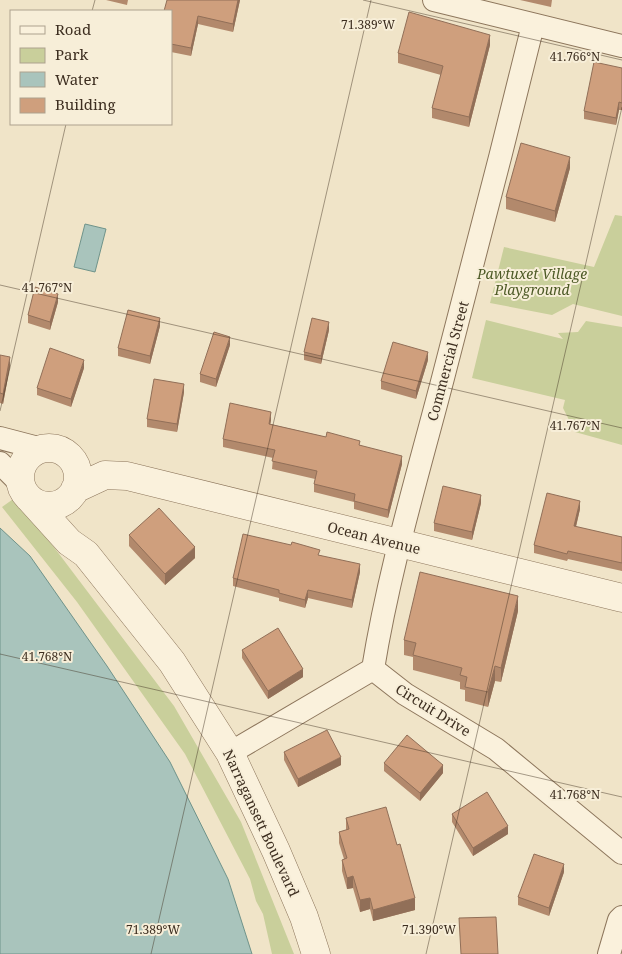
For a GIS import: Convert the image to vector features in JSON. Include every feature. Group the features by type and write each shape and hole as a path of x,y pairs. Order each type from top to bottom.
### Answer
{"street":[{"path":"434,0 466,4 533,25 622,46"},
{"name":"Commercial Street","path":"373,669 399,544 477,250 533,25"},
{"name":"Ocean Avenue","path":"0,438 42,449 60,450 68,455 108,465 127,476"},
{"path":"26,492 20,474 22,465 34,452 42,449"},
{"path":"68,455 76,468 77,482 72,493"},
{"path":"0,462 26,492"},
{"name":"Ocean Avenue","path":"26,492 47,506 55,505 72,493 105,475 127,476 622,598"},
{"name":"Narragansett Boulevard","path":"26,492 69,542 86,554"},
{"name":"Narragansett Boulevard","path":"72,493 70,511 86,554 172,662 230,753 276,851 304,917 316,954"},
{"path":"230,753 373,669"},
{"name":"Circuit Drive","path":"373,669 404,694 496,749 622,853"},
{"path":"609,954 619,920 622,917"}],"green space":[{"name":"Pawtuxet Village Playground","path":"615,215 622,216 622,316 573,304 552,315 490,303 504,247 594,267"},
{"path":"486,320 563,339 558,333 578,332 586,321 622,327 622,445 575,432 563,408 565,400 472,378"},
{"path":"16,497 174,706 241,822 294,954 272,954 263,914 256,901 250,879 185,754 77,602 2,507"}],"water":[{"path":"85,224 106,229 95,272 74,267"},
{"path":"0,528 30,556 107,666 170,762 228,879 252,954 0,954"}],"building":[{"path":"167,0 238,0 233,24 198,16 191,48 172,44 172,10 164,10"},
{"path":"409,12 490,35 469,117 432,108 443,66 398,53"},
{"path":"594,62 622,68 622,103 619,102 616,118 584,111"},
{"path":"521,143 570,157 555,211 506,197"},
{"path":"35,287 58,294 50,322 28,315"},
{"path":"128,310 160,318 150,356 118,348"},
{"path":"312,318 329,322 321,356 304,352"},
{"path":"214,332 230,337 216,379 200,374"},
{"path":"393,342 428,352 416,391 381,381"},
{"path":"50,348 84,360 71,399 37,388"},
{"path":"0,355 10,357 3,394 0,393"},
{"path":"154,379 184,384 177,424 147,419"},
{"path":"230,403 271,412 269,424 326,437 327,432 360,441 359,445 402,456 388,510 354,501 355,494 314,484 317,471 272,461 275,450 223,439"},
{"path":"443,486 481,495 472,532 434,523"},
{"path":"547,493 580,501 574,526 622,537 622,563 568,551 567,554 534,545"},
{"path":"159,508 195,547 165,574 129,535"},
{"path":"243,534 291,545 292,542 320,550 318,555 360,564 352,600 308,590 305,600 279,593 279,590 233,578"},
{"path":"420,572 518,596 501,668 495,666 488,692 465,687 467,677 460,675 462,668 413,655 416,643 404,640"},
{"path":"278,628 303,669 268,691 242,650"},
{"path":"327,730 341,757 298,779 284,752"},
{"path":"407,735 443,765 420,793 384,763"},
{"path":"487,792 508,826 473,848 452,814"},
{"path":"386,807 397,845 400,844 415,898 373,910 370,898 360,900 353,876 347,878 342,860 347,858 339,832 349,829 346,818"},
{"path":"534,854 564,864 549,908 518,897"},
{"path":"496,917 498,954 461,954 459,918"}]}
